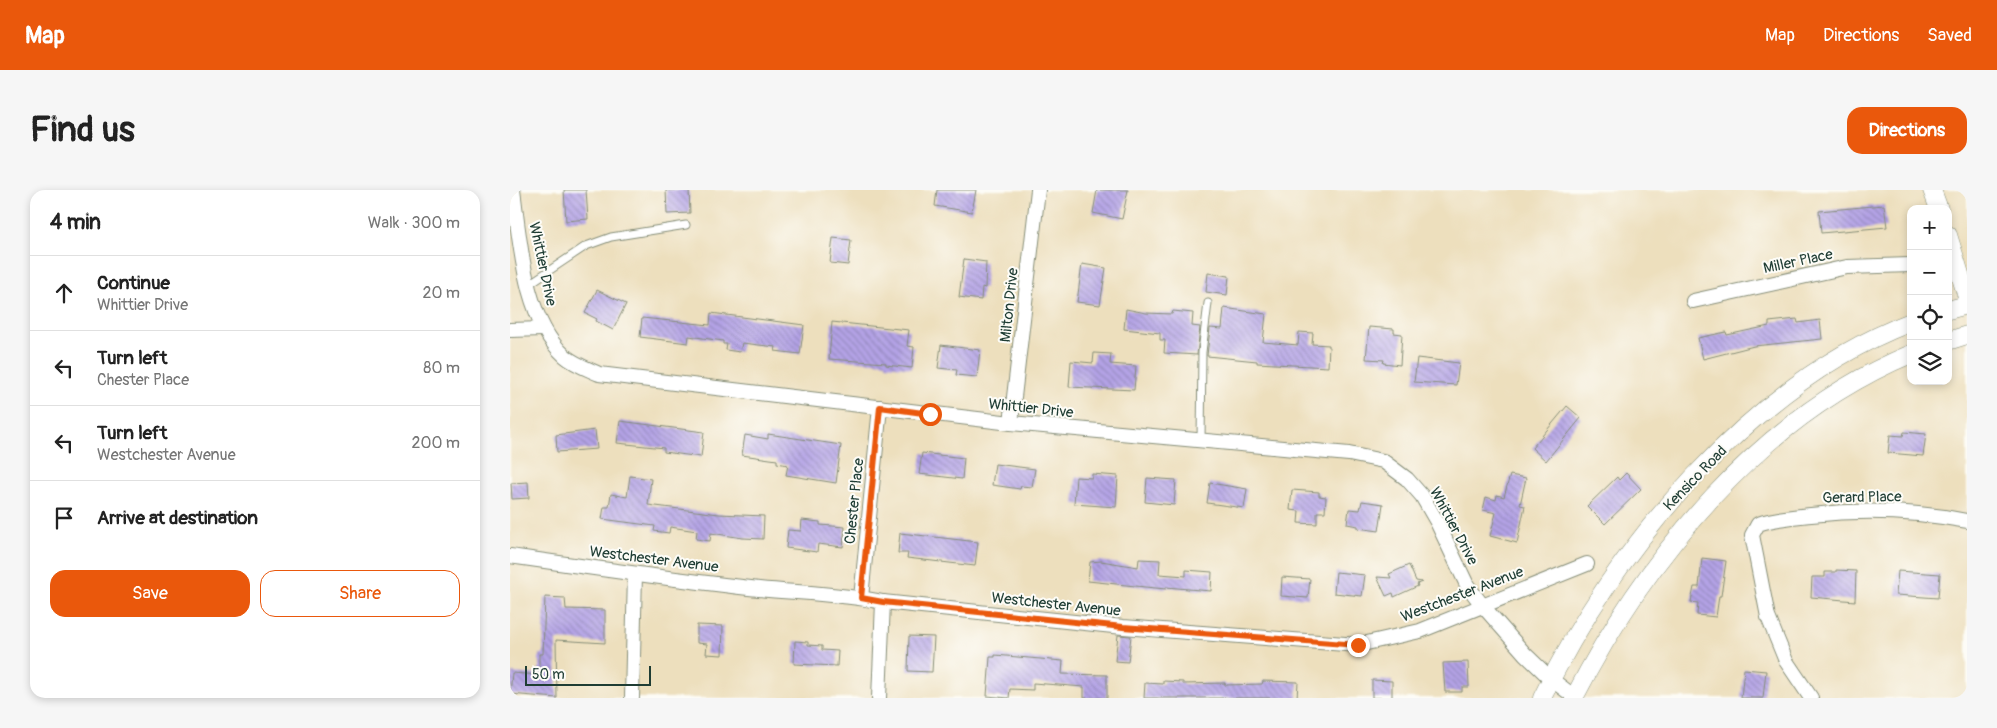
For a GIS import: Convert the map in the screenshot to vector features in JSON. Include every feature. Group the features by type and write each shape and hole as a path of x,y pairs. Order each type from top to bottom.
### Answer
{"street":[{"name":"Whittier Drive","path":"513,190 522,253 534,308 543,329 566,356 599,374 1012,423 1349,454 1383,462 1407,479 1422,496 1437,522 1467,585 1482,605 1525,654 1568,692"},
{"name":"Milton Drive","path":"1012,423 1038,190"},
{"path":"1932,190 1938,205"},
{"path":"1952,258 1967,297"},
{"name":"Miller Place","path":"1693,301 1847,267 1907,265"},
{"path":"1952,309 1967,305"},
{"name":"Kensico Road","path":"1568,692 1585,619 1624,559 1699,471 1754,420 1802,383 1849,352 1907,324"},
{"path":"510,330 543,329"},
{"path":"1951,340 1967,335"},
{"name":"Kensico Road","path":"1542,698 1568,692 1645,579 1689,524 1772,441 1818,405 1868,374 1907,356"},
{"name":"Chester Place","path":"861,598 880,407"},
{"name":"Gerard Place","path":"1812,698 1786,661 1768,617 1752,534 1758,524 1775,518 1827,513 1881,511 1967,520"},
{"name":"Westchester Avenue","path":"510,556 758,589 861,598 883,602 1123,627 1358,645 1420,630 1588,564"},
{"path":"632,698 635,574"},
{"path":"879,698 883,602"}],"lane":[{"path":"529,284 586,246 611,237 686,225"},
{"path":"1201,441 1202,352 1208,303"}],"building":[{"path":"564,190 586,190 588,219 566,221"},
{"path":"666,190 689,190 690,213 667,214"},
{"path":"937,190 976,190 972,212 935,206"},
{"path":"1097,190 1128,190 1122,219 1093,213"},
{"path":"1884,205 1887,227 1821,233 1819,211"},
{"path":"833,238 851,240 848,265 830,263"},
{"path":"964,259 986,262 985,288 982,287 981,300 959,297"},
{"path":"1082,264 1106,268 1100,305 1077,302"},
{"path":"1208,273 1229,276 1227,295 1206,292"},
{"path":"597,290 626,304 613,330 585,313"},
{"path":"1224,308 1266,314 1263,342 1298,345 1299,332 1313,333 1312,344 1329,345 1328,367 1257,363 1257,361 1207,356 1210,328 1222,329"},
{"path":"1126,309 1146,313 1172,314 1173,311 1193,313 1192,326 1200,327 1197,355 1164,353 1165,340 1160,340 1160,333 1124,329"},
{"path":"711,313 804,325 800,354 775,351 776,347 742,343 740,352 726,350 727,344 723,344 723,341 689,336 688,343 640,337 642,318 710,325"},
{"path":"1797,319 1798,323 1820,320 1822,339 1754,346 1703,359 1698,338 1726,332 1727,335 1769,326 1769,322"},
{"path":"832,322 909,330 907,346 914,347 912,368 886,365 886,363 829,359"},
{"path":"1369,327 1394,329 1394,333 1402,334 1400,365 1383,363 1384,360 1366,359"},
{"path":"941,345 980,350 977,377 956,375 957,370 938,368"},
{"path":"1094,353 1111,354 1110,364 1136,366 1134,390 1069,387 1071,361 1093,363"},
{"path":"1417,358 1459,363 1456,385 1414,382"},
{"path":"1567,406 1581,418 1546,461 1532,448"},
{"path":"620,421 704,432 701,457 664,452 664,448 617,443"},
{"path":"595,430 597,449 557,452 556,435"},
{"path":"1904,432 1926,434 1923,456 1888,453 1890,435 1903,436"},
{"path":"768,434 841,445 836,483 786,475 788,465 777,463 777,460 742,455 745,435 768,439"},
{"path":"922,453 964,458 962,479 919,474"},
{"path":"995,464 1035,469 1032,487 1021,486 1020,489 992,485"},
{"path":"1626,473 1641,489 1605,524 1587,506 1617,477 1619,480"},
{"path":"1092,474 1118,476 1116,507 1074,504 1076,477 1092,478"},
{"path":"1510,475 1526,478 1520,505 1525,506 1517,543 1490,536 1496,513 1483,510 1486,497 1496,500 1497,495 1504,497"},
{"path":"630,476 651,479 648,505 719,514 764,516 763,539 711,533 710,541 696,539 697,531 670,527 669,533 654,531 655,526 602,519 604,507 609,507 611,494 627,497"},
{"path":"1147,478 1176,480 1174,505 1145,502"},
{"path":"528,482 529,498 512,499 511,483"},
{"path":"1210,483 1247,489 1244,508 1207,503"},
{"path":"1292,490 1319,492 1319,496 1326,497 1325,512 1317,512 1317,524 1298,523 1299,511 1290,510"},
{"path":"1362,501 1383,504 1379,531 1358,528 1358,526 1347,524 1349,509 1360,510"},
{"path":"802,520 820,522 820,525 845,527 843,547 818,544 817,552 786,548 788,530 801,531"},
{"path":"900,533 978,542 975,566 907,558 908,553 898,553"},
{"path":"1702,558 1726,561 1716,617 1697,615 1698,603 1691,602 1694,587 1699,587"},
{"path":"1139,559 1160,560 1159,574 1186,576 1186,570 1212,572 1211,591 1166,587 1166,589 1088,581 1090,562 1101,561 1138,567"},
{"path":"1409,565 1416,581 1422,582 1417,584 1418,586 1394,597 1393,593 1386,596 1377,577 1391,578 1389,574"},
{"path":"1836,570 1856,571 1855,601 1811,597 1812,577 1825,577 1825,572 1836,572"},
{"path":"1898,571 1940,574 1938,598 1896,595"},
{"path":"1336,572 1365,575 1362,596 1334,593"},
{"path":"1282,577 1310,579 1308,598 1281,596"},
{"path":"545,597 565,598 566,609 605,610 605,643 556,640 557,698 510,694 512,673 539,675 539,654 543,654"},
{"path":"697,625 723,626 722,655 706,654 707,644 697,643"},
{"path":"1118,635 1131,636 1128,662 1115,661"},
{"path":"909,636 934,637 932,672 908,671"},
{"path":"795,641 808,642 808,645 822,646 822,650 838,651 837,666 794,664"},
{"path":"995,655 1063,661 1062,674 1107,675 1107,698 1084,698 1084,687 1033,683 1033,690 1010,689 1009,698 987,696 990,657 995,657"},
{"path":"1468,662 1469,687 1462,687 1462,692 1445,692 1443,663"},
{"path":"1744,669 1766,671 1763,698 1741,698"},
{"path":"1372,680 1392,681 1392,698 1372,698"},
{"path":"1163,681 1183,682 1183,684 1225,683 1225,685 1262,684 1263,681 1298,682 1297,698 1144,698 1145,683 1163,684"}],"route":[{"path":"930,414 880,407 861,598 883,602 1123,627 1358,645"}]}
